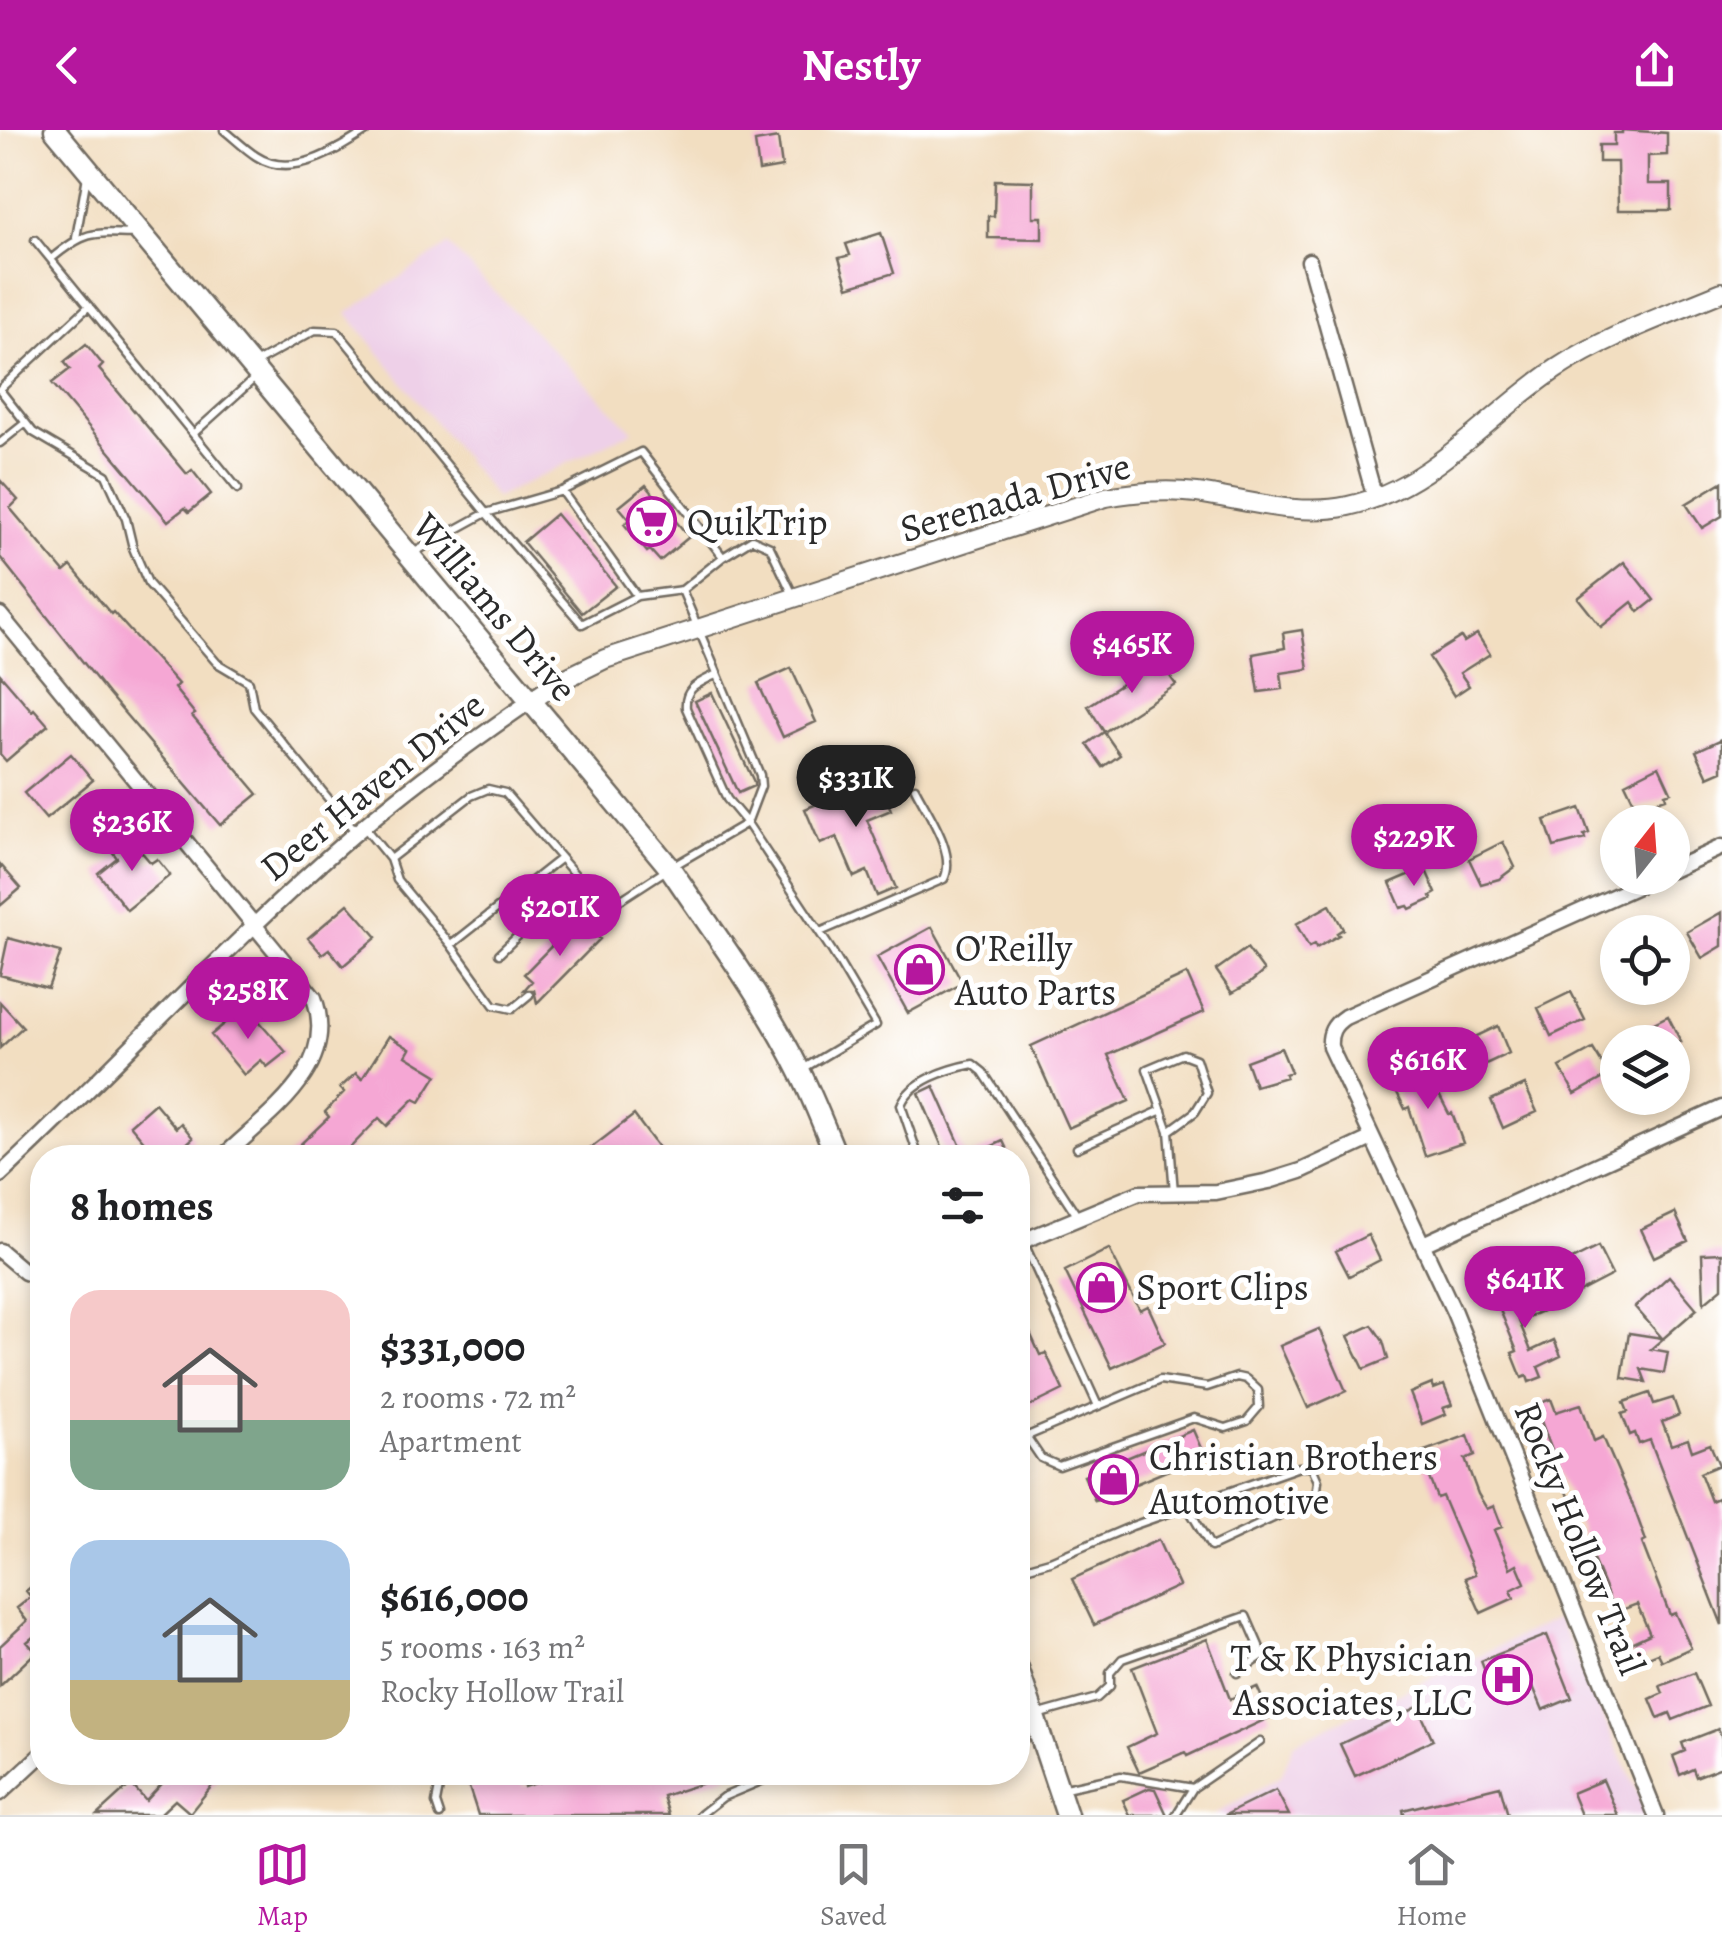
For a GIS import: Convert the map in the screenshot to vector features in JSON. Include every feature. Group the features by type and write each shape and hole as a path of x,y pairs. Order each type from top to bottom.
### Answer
{"main road":[{"name":"Williams Drive","path":"56,130 670,868 737,964 800,1070 832,1145"},
{"path":"1030,1708 1067,1815"}],"street":[{"path":"1308,261 1375,498"},
{"name":"Serenada Drive","path":"529,702 587,666 1041,516 1138,491 1195,493 1306,510 1349,506 1390,494 1428,472 1560,366 1722,292"},
{"path":"0,615 314,998 320,1019 314,1059 301,1081 235,1145"},
{"name":"Deer Haven Drive","path":"32,1145 255,925 360,830 529,702"},
{"path":"1690,862 1722,847"},
{"name":"Rocky Hollow Trail","path":"1617,895 1345,1016 1332,1028 1330,1047 1423,1244 1506,1438 1656,1815"},
{"path":"1423,1244 1722,1108"},
{"path":"1030,1238 1139,1193 1216,1192 1301,1172 1372,1138"},
{"name":"Deer Haven Drive","path":"0,1175 30,1147"},
{"path":"0,1251 30,1274"},
{"path":"0,1793 30,1765"}],"lane":[{"path":"224,130 259,159 295,165 334,152 368,130"},
{"path":"76,238 88,170"},
{"path":"51,260 76,238 96,232 140,234"},
{"path":"34,240 238,489"},
{"path":"89,306 0,390 33,432 106,475 148,583 216,663 249,682 254,708 390,859 397,880 494,1005 512,1009 529,995"},
{"path":"193,434 253,371 315,330 337,331 582,624 637,596 682,590 723,557 752,540 770,547 794,596"},
{"path":"0,443 25,422"},
{"path":"407,556 486,512 562,491 641,452 723,557"},
{"path":"562,491 637,596"},
{"path":"591,930 611,906 747,824 761,786 760,775 682,590"},
{"path":"717,674 690,689 686,708 726,799 820,932 876,1025 800,1070"},
{"path":"820,932 944,880 948,857 915,788"},
{"path":"390,859 471,796 488,790 505,793 578,878 611,906"},
{"path":"451,945 561,858"},
{"path":"499,954 578,878"},
{"path":"1168,1131 1195,1112 1208,1093 1196,1059 1183,1054 1147,1069 1168,1131 1174,1193"},
{"path":"915,1145 902,1100 916,1086 972,1064 983,1072 1078,1218"},
{"path":"1077,1148 1162,1110"},
{"path":"1030,1263 1098,1406"},
{"path":"1030,1435 1160,1380 1207,1388 1237,1377 1252,1384 1259,1397 1259,1407 1247,1421 1226,1428 1194,1418 1059,1466 1040,1458 1030,1447"},
{"path":"1030,1567 1132,1526 1299,1467 1312,1467 1318,1481 1316,1498 1211,1548 1188,1508"},
{"path":"1034,1716 1097,1698 1110,1686 1110,1673 1122,1658 1246,1616 1263,1654 1237,1673"},
{"path":"1176,1815 1193,1788 1260,1742"},
{"path":"1058,1790 1122,1776 1193,1788"},
{"path":"439,1785 436,1803 440,1815"},
{"path":"700,1815 722,1796 750,1785"}],"shaded area":[{"path":"448,245 633,431 496,498 347,313"},
{"path":"1558,1618 1648,1815 1214,1815 1281,1776 1294,1743"}],"building":[{"path":"1614,133 1667,133 1667,155 1648,156 1648,184 1671,184 1671,210 1618,210 1617,162 1599,162 1599,145 1614,145"},
{"path":"778,138 782,167 759,171 755,142"},
{"path":"995,180 1033,181 1033,217 1042,217 1042,239 988,238 988,216 994,216"},
{"path":"881,233 894,273 848,287 839,258 850,255 846,244"},
{"path":"86,344 103,365 99,369 187,474 192,470 211,494 189,512 185,508 168,521 52,383 70,369 64,362"},
{"path":"0,480 18,500 10,508 64,572 71,566 178,684 174,688 195,714 192,716 258,794 220,825 109,695 0,557"},
{"path":"1722,482 1722,516 1702,528 1686,504"},
{"name":"QuikTrip","path":"646,485 689,537 660,561 650,550 647,552 624,524 630,520 619,507"},
{"name":"QuikTrip","path":"556,514 616,586 582,613 523,542"},
{"path":"1624,562 1654,600 1639,612 1632,602 1601,627 1578,598"},
{"path":"1302,630 1308,669 1281,673 1283,689 1259,692 1253,654 1285,648 1283,633"},
{"path":"1477,634 1490,654 1460,673 1469,686 1454,696 1429,657 1461,637 1464,642"},
{"path":"1159,660 1176,685 1104,732 1088,706"},
{"path":"791,668 816,722 783,737 758,683"},
{"path":"0,674 48,725 6,761 0,754"},
{"path":"712,693 754,782 754,786 738,793 695,701"},
{"path":"1104,732 1120,755 1103,767 1087,744"},
{"path":"1722,739 1722,771 1708,777 1696,751"},
{"path":"71,754 93,780 46,819 24,793"},
{"path":"1659,766 1671,792 1665,794 1666,798 1636,805 1625,783"},
{"path":"878,778 891,810 867,820 896,888 877,896 867,871 854,877 837,837 820,844 805,809"},
{"path":"1580,808 1589,833 1584,835 1585,839 1554,847 1545,820"},
{"path":"128,836 151,863 157,859 170,875 127,910 98,873 117,858 111,850"},
{"path":"1503,842 1515,867 1499,879 1481,884 1469,859"},
{"path":"0,864 21,888 0,906"},
{"path":"1425,868 1436,893 1432,899 1410,909 1401,908 1390,883"},
{"path":"348,904 377,937 343,966 329,949 322,954 308,938"},
{"path":"1330,905 1343,929 1316,948 1315,944 1309,947 1296,924"},
{"path":"1722,912 1722,946 1702,958 1690,930"},
{"path":"579,918 586,925 586,935 600,939 537,1003 534,990 524,990 532,981 524,974"},
{"name":"O'Reilly Auto Parts","path":"932,927 963,983 908,1013 877,957"},
{"path":"8,938 61,952 48,988 0,975"},
{"path":"1247,948 1264,971 1232,993 1216,970"},
{"path":"1187,974 1204,1012 1108,1055 1129,1101 1068,1128 1031,1046"},
{"path":"1571,992 1585,1020 1551,1036 1538,1008"},
{"path":"0,1002 23,1027 0,1048"},
{"path":"246,1006 286,1052 267,1067 261,1060 244,1075 211,1035"},
{"path":"1668,1016 1672,1025 1650,1025"},
{"path":"1498,1026 1509,1053 1475,1069 1462,1043"},
{"path":"389,1036 410,1049 406,1056 437,1075 420,1102 414,1099 387,1126 379,1118 353,1145 300,1145 329,1117 325,1112 344,1092 340,1088 356,1073 362,1079"},
{"path":"1281,1048 1291,1072 1255,1086 1246,1061"},
{"path":"1593,1049 1600,1060 1600,1080 1575,1094 1560,1067"},
{"path":"1425,1067 1449,1114 1452,1113 1463,1143 1425,1156 1409,1107 1405,1109 1392,1082"},
{"path":"1525,1085 1537,1112 1503,1128 1491,1100"},
{"path":"934,1086 960,1145 941,1145 919,1093"},
{"path":"155,1103 176,1128 181,1123 193,1138 185,1145 147,1145 130,1125"},
{"path":"634,1115 656,1145 595,1145"},
{"path":"1675,1213 1688,1241 1654,1257 1641,1229"},
{"path":"1368,1235 1380,1260 1349,1276 1336,1251"},
{"path":"1598,1247 1612,1275 1579,1292 1564,1264"},
{"path":"1109,1249 1140,1310 1148,1306 1165,1343 1112,1368 1065,1271"},
{"path":"1722,1253 1722,1288 1704,1303 1702,1254"},
{"path":"1669,1276 1697,1309 1651,1349 1668,1352 1664,1373 1641,1369 1646,1382 1622,1378 1629,1333 1662,1338 1635,1307"},
{"path":"1531,1283 1542,1311 1519,1321 1531,1351 1554,1340 1561,1356 1538,1367 1542,1377 1529,1382 1527,1376 1522,1378 1512,1353 1517,1351 1495,1298"},
{"path":"1372,1325 1383,1341 1388,1359 1364,1369 1348,1336"},
{"path":"1319,1329 1346,1391 1308,1408 1280,1346"},
{"path":"1030,1333 1040,1355 1046,1353 1063,1390 1030,1406"},
{"path":"1432,1384 1434,1389 1444,1385 1452,1405 1443,1408 1446,1414 1422,1424 1410,1393"},
{"path":"1650,1393 1654,1404 1673,1398 1679,1415 1662,1422 1671,1445 1688,1439 1692,1451 1710,1444 1719,1465 1700,1473 1711,1501 1718,1498 1722,1507 1722,1625 1650,1440 1639,1444 1635,1433 1630,1435 1622,1414 1628,1412 1624,1402"},
{"path":"1551,1399 1556,1412 1581,1404 1594,1441 1603,1437 1634,1508 1646,1541 1642,1543 1670,1615 1675,1613 1691,1648 1662,1661 1658,1653 1636,1662 1628,1644 1650,1634 1637,1604 1619,1611 1615,1601 1611,1603 1535,1405"},
{"path":"1193,1430 1204,1455 1095,1501 1084,1476"},
{"path":"1468,1435 1475,1455 1465,1459 1478,1494 1487,1509 1494,1506 1502,1527 1494,1530 1510,1568 1517,1564 1525,1583 1511,1590 1514,1598 1481,1613 1465,1578 1475,1574 1419,1453"},
{"path":"1158,1540 1179,1586 1094,1625 1072,1579"},
{"path":"30,1598 30,1658 0,1686 0,1646 27,1621 17,1608"},
{"path":"1547,1635 1572,1698 1543,1710 1529,1677 1493,1692 1481,1661"},
{"path":"1207,1639 1230,1699 1257,1687 1271,1717 1187,1756 1185,1752 1139,1772 1127,1747 1157,1733 1132,1668"},
{"path":"1694,1673 1708,1706 1673,1720 1670,1713 1658,1718 1650,1699 1663,1693 1660,1686"},
{"path":"1418,1707 1433,1740 1355,1776 1340,1744"},
{"path":"1718,1729 1722,1738 1722,1767 1696,1777 1693,1769 1680,1775 1673,1756 1685,1751 1682,1743"},
{"path":"1603,1780 1618,1815 1581,1815 1572,1793"},
{"path":"130,1785 146,1801 161,1785 213,1785 190,1813 175,1800 159,1815 97,1815"},
{"path":"468,1785 697,1785 663,1796 669,1815 478,1815"},
{"path":"1500,1786 1508,1815 1404,1815 1403,1810"},
{"path":"1155,1789 1167,1815 1130,1815 1123,1800"},
{"path":"1276,1790 1289,1815 1225,1815"}],"place":[{"name":"QuikTrip","path":"652,522"},
{"name":"O'Reilly Auto Parts","path":"920,970"},
{"name":"Sport Clips","path":"1101,1287"},
{"name":"Christian Brothers Automotive","path":"1114,1479"},
{"name":"T & K Physician Associates, LLC","path":"1508,1680"}]}
